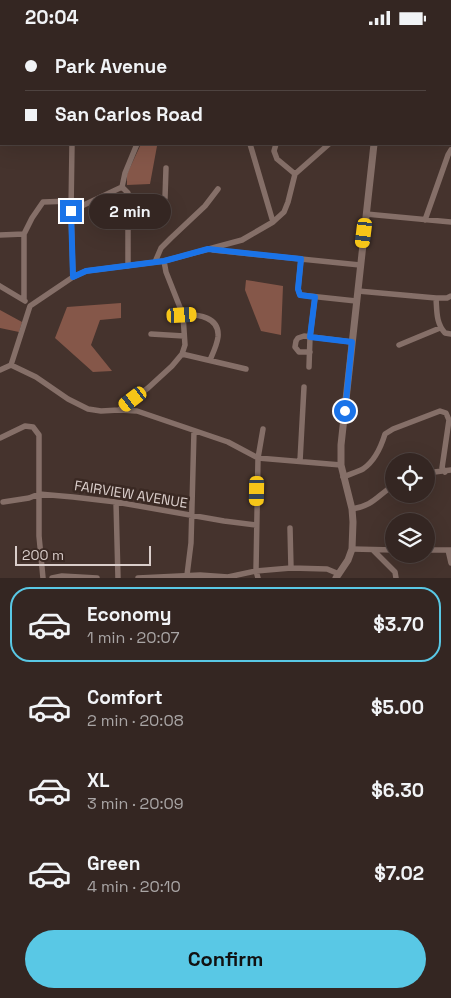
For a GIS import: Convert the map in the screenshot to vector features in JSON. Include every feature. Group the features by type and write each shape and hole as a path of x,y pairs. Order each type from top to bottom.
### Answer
{"street":[{"path":"72,145 73,277"},
{"path":"122,187 125,173 137,145"},
{"path":"250,145 273,222"},
{"path":"276,145 274,151 277,159 295,174"},
{"path":"11,365 30,306 73,277 86,271 164,261 242,240 273,222 284,212 295,174 328,145"},
{"path":"138,578 187,575 234,577 256,571 291,568 327,569 337,576 348,560 352,549 353,522 352,509 341,465 341,445 374,145"},
{"path":"425,219 451,150"},
{"path":"127,202 163,201 165,198 166,168"},
{"path":"71,211 122,187"},
{"path":"122,187 128,193 128,266"},
{"path":"154,262 161,248 205,206 218,189"},
{"path":"24,300 24,234 43,202 71,201"},
{"path":"366,214 451,222"},
{"path":"0,235 24,234"},
{"path":"208,249 360,265"},
{"path":"301,259 298,289 300,295 356,301"},
{"path":"119,410 172,367 182,354 185,345 182,315 166,273 164,261"},
{"path":"0,286 24,300 30,306"},
{"path":"358,291 436,298 449,297"},
{"path":"309,367 310,337 315,297"},
{"path":"436,298 440,328 445,333 451,334"},
{"path":"182,315 193,314 212,320 218,328 218,338 210,360"},
{"path":"399,345 440,328"},
{"path":"151,334 184,336"},
{"path":"310,352 299,352 295,347 298,338 304,336 352,342"},
{"path":"182,354 246,369"},
{"path":"0,369 11,365 36,377 68,399 88,409 137,411 228,441 258,458 341,465"},
{"path":"300,461 304,387"},
{"path":"343,477 363,469 372,460 380,449 385,434 393,429 440,411 446,413 449,420 442,468 449,472"},
{"path":"0,438 25,426 33,427 39,435 39,536 42,578"},
{"path":"258,578 256,571 256,525 258,458 263,429"},
{"path":"187,575 191,543 194,431"},
{"path":"435,473 449,472"},
{"path":"352,509 371,503 385,492"},
{"name":"FAIRVIEW AVENUE","path":"2,502 29,498 39,494 74,497 256,525"},
{"path":"116,503 118,578"},
{"path":"290,527 291,568"},
{"path":"352,549 385,550"},
{"path":"373,550 395,573 396,578"},
{"path":"435,550 449,550 451,563"},
{"path":"52,578 62,576 97,578"}],"shaded area":[{"path":"141,145 157,146 150,184 127,185 127,174"},
{"path":"246,280 283,286 281,335 261,331 245,290"},
{"path":"121,303 121,318 100,320 91,345 112,371 93,372 55,338 67,307"},
{"path":"0,310 22,322 19,332 0,328"}],"route":[{"path":"71,211 73,277 86,271 164,261 208,249 301,259 298,289 300,295 315,297 310,337 352,342 345,411"}]}
